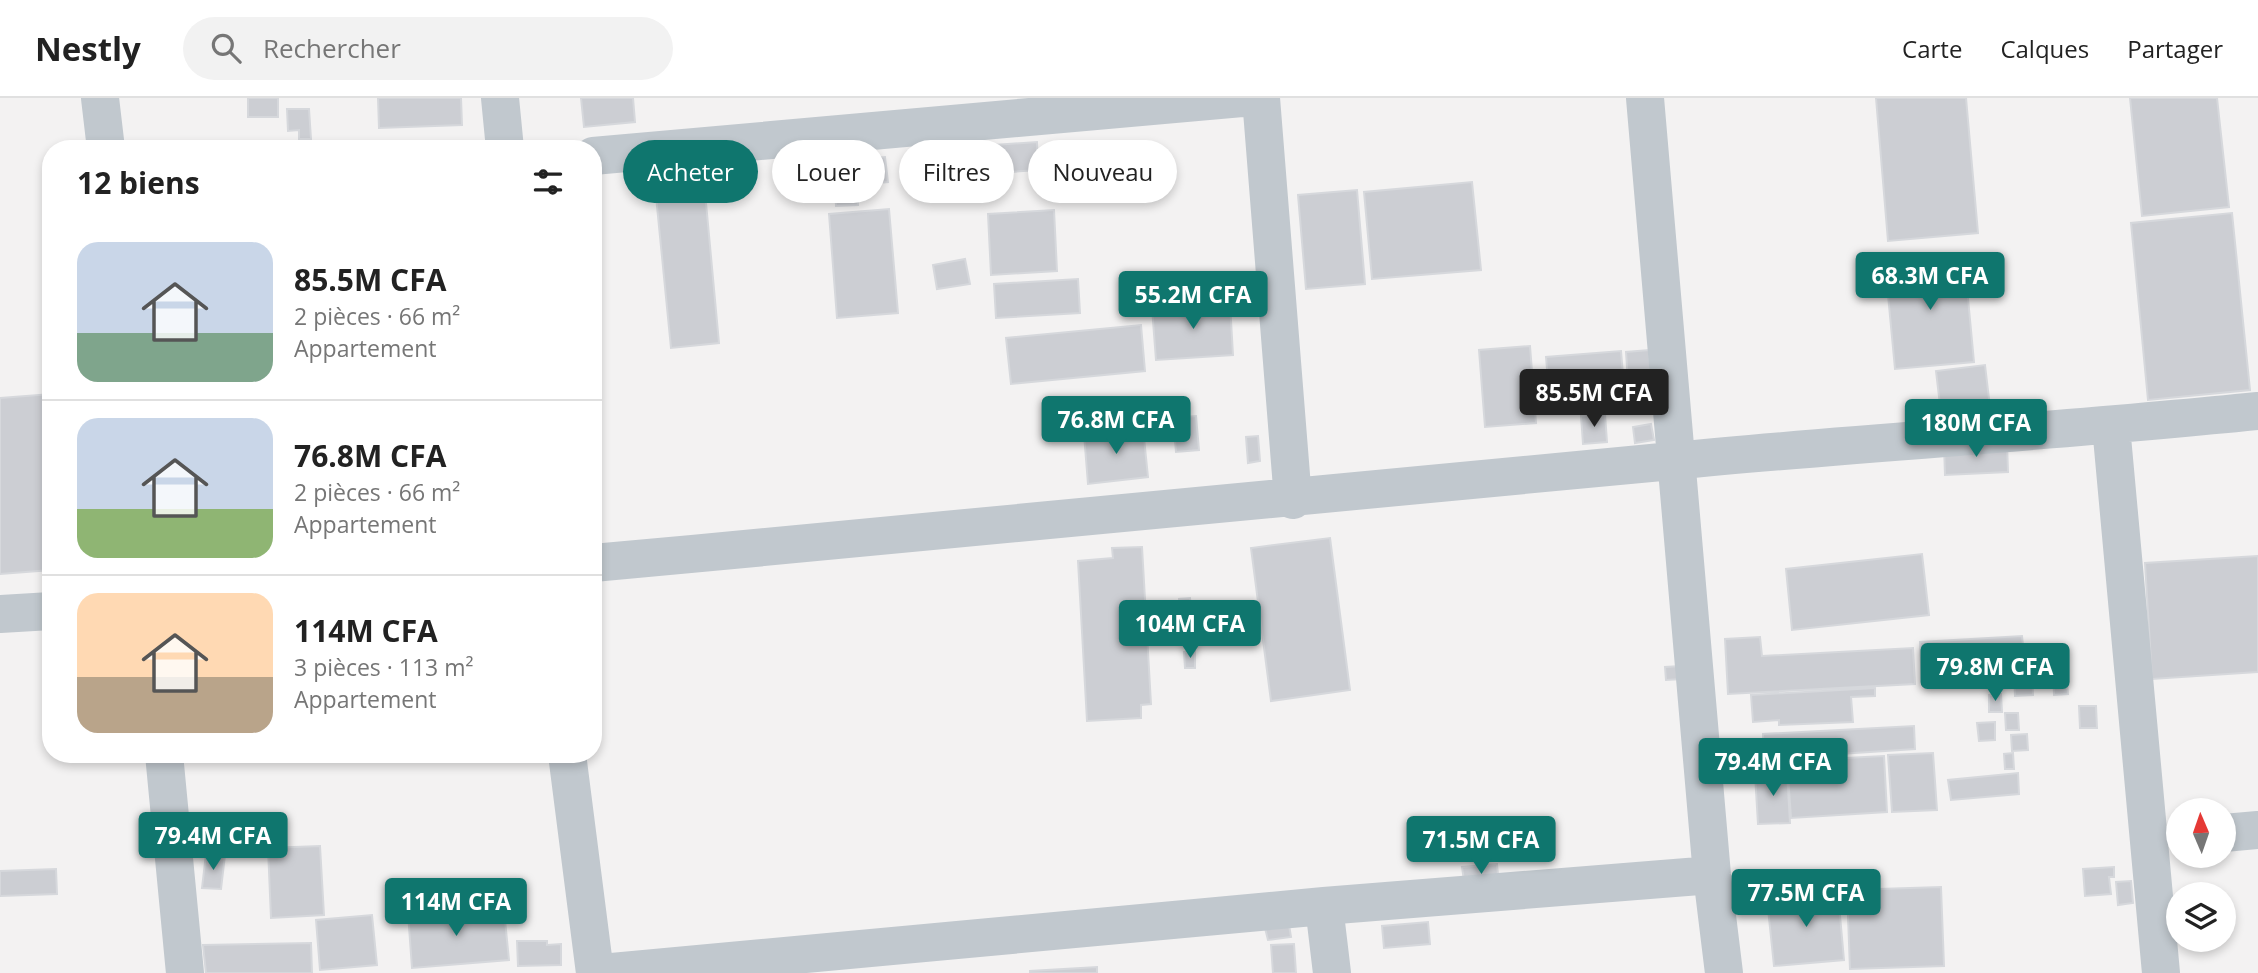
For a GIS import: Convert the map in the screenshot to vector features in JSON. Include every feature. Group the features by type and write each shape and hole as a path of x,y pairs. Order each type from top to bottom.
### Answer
{"street":[{"path":"100,98 105,140"},
{"path":"500,98 504,140"},
{"path":"602,155 1242,98"},
{"path":"1261,98 1293,500"},
{"path":"1645,98 1712,875 1724,973"},
{"path":"602,561 1293,500 1676,461 2111,426 2258,411"},
{"path":"2111,426 2165,840 2161,973"},
{"path":"0,614 42,612"},
{"path":"165,763 185,973"},
{"path":"568,763 595,973"},
{"path":"2236,833 2258,830"},
{"path":"601,973 1324,906 1712,875"},
{"path":"1324,906 1332,973"}],"building":[{"path":"248,98 278,98 278,117 248,117"},
{"path":"378,98 461,98 462,125 379,128"},
{"path":"581,98 633,98 635,122 584,127"},
{"path":"1876,98 1966,98 1978,233 1888,241"},
{"path":"2130,98 2217,98 2229,207 2142,216"},
{"path":"287,109 309,109 311,139 299,139 299,130 288,131"},
{"path":"1028,143 1028,171 1014,172 1014,144"},
{"path":"885,157 888,182 885,182"},
{"path":"1472,182 1481,270 1372,279 1364,192"},
{"path":"1357,190 1365,284 1306,289 1298,195"},
{"path":"657,203 706,203 719,343 671,348"},
{"path":"836,203 858,203 858,205 836,206"},
{"path":"889,209 898,313 837,318 829,214"},
{"path":"1054,210 1057,271 991,275 988,214"},
{"path":"2232,213 2250,390 2148,400 2131,223"},
{"path":"1964,256 1974,362 1895,369 1885,263"},
{"path":"965,259 970,284 937,289 933,265"},
{"path":"1078,279 1080,313 996,318 994,284"},
{"path":"1230,303 1233,355 1156,360 1152,308"},
{"path":"1141,325 1145,371 1011,384 1006,338"},
{"path":"1530,346 1536,423 1485,427 1479,350"},
{"path":"1649,350 1652,395 1629,397 1626,352"},
{"path":"1621,351 1625,399 1550,405 1546,357"},
{"path":"1985,365 1991,416 1942,422 1936,371"},
{"path":"42,395 42,571 0,574 0,398"},
{"path":"1649,400 1649,410 1613,410 1612,401"},
{"path":"1605,414 1607,442 1583,444 1581,416"},
{"path":"1196,416 1199,450 1176,452 1173,418"},
{"path":"1651,424 1654,440 1635,443 1633,427"},
{"path":"1143,428 1148,477 1088,484 1084,434"},
{"path":"1258,436 1260,461 1248,463 1246,437"},
{"path":"2007,443 2008,472 1945,475 1944,446"},
{"path":"1330,538 1350,690 1271,701 1251,548"},
{"path":"1142,547 1151,704 1141,705 1141,718 1087,721 1078,561 1113,558 1112,548"},
{"path":"1922,554 1929,615 1792,630 1786,569"},
{"path":"2258,556 2258,672 2152,679 2145,563"},
{"path":"1190,598 1192,620 1181,622 1179,599"},
{"path":"1192,626 1193,644 1181,645 1180,627"},
{"path":"2022,636 2024,654 1991,656 1992,679 1922,683 1920,642"},
{"path":"1760,637 1762,656 1913,648 1915,684 1728,694 1725,639"},
{"path":"1195,651 1195,668 1185,668 1184,652"},
{"path":"1681,666 1682,679 1666,680 1665,667"},
{"path":"2033,666 2047,666 2048,684 2034,685"},
{"path":"2053,669 2066,669 2068,694 2054,695"},
{"path":"2014,673 2032,673 2033,695 2015,696"},
{"path":"1875,688 1875,696 1851,697 1853,722 1779,725 1779,720 1753,722 1751,695"},
{"path":"2001,694 2002,712 1989,712 1989,695"},
{"path":"2079,706 2096,706 2097,728 2080,728"},
{"path":"2005,713 2018,713 2019,730 2006,730"},
{"path":"1995,722 1995,740 1979,741 1977,723"},
{"path":"1914,726 1915,749 1764,759 1763,734"},
{"path":"2027,734 2028,750 2012,751 2011,735"},
{"path":"1933,753 1937,810 1892,812 1888,755"},
{"path":"2013,753 2014,769 2005,769 2004,754"},
{"path":"1884,756 1887,812 1791,818 1787,761"},
{"path":"1787,771 1790,823 1758,824 1755,774"},
{"path":"2018,773 2019,794 1951,800 1948,780"},
{"path":"320,846 324,915 271,918 268,848"},
{"path":"206,854 225,855 221,889 202,888"},
{"path":"1497,864 1499,885 1465,888 1462,867"},
{"path":"2114,867 2114,877 2109,877 2111,894 2085,896 2083,869"},
{"path":"56,869 57,894 0,896 0,871"},
{"path":"2131,881 2133,903 2118,905 2116,882"},
{"path":"1941,887 1944,966 1850,969 1847,890"},
{"path":"1838,893 1844,960 1774,966 1767,899"},
{"path":"481,907 482,922 505,920 509,960 412,968 408,913"},
{"path":"372,915 377,965 320,970 316,920"},
{"path":"1428,922 1430,944 1384,948 1382,926"},
{"path":"1289,925 1291,937 1268,940 1265,928"},
{"path":"517,941 561,944 561,965 518,966"},
{"path":"311,943 312,973 206,973 203,945"},
{"path":"1294,944 1296,973 1273,973 1271,945"},
{"path":"1097,967 1097,973 1030,973 1030,971"}]}
